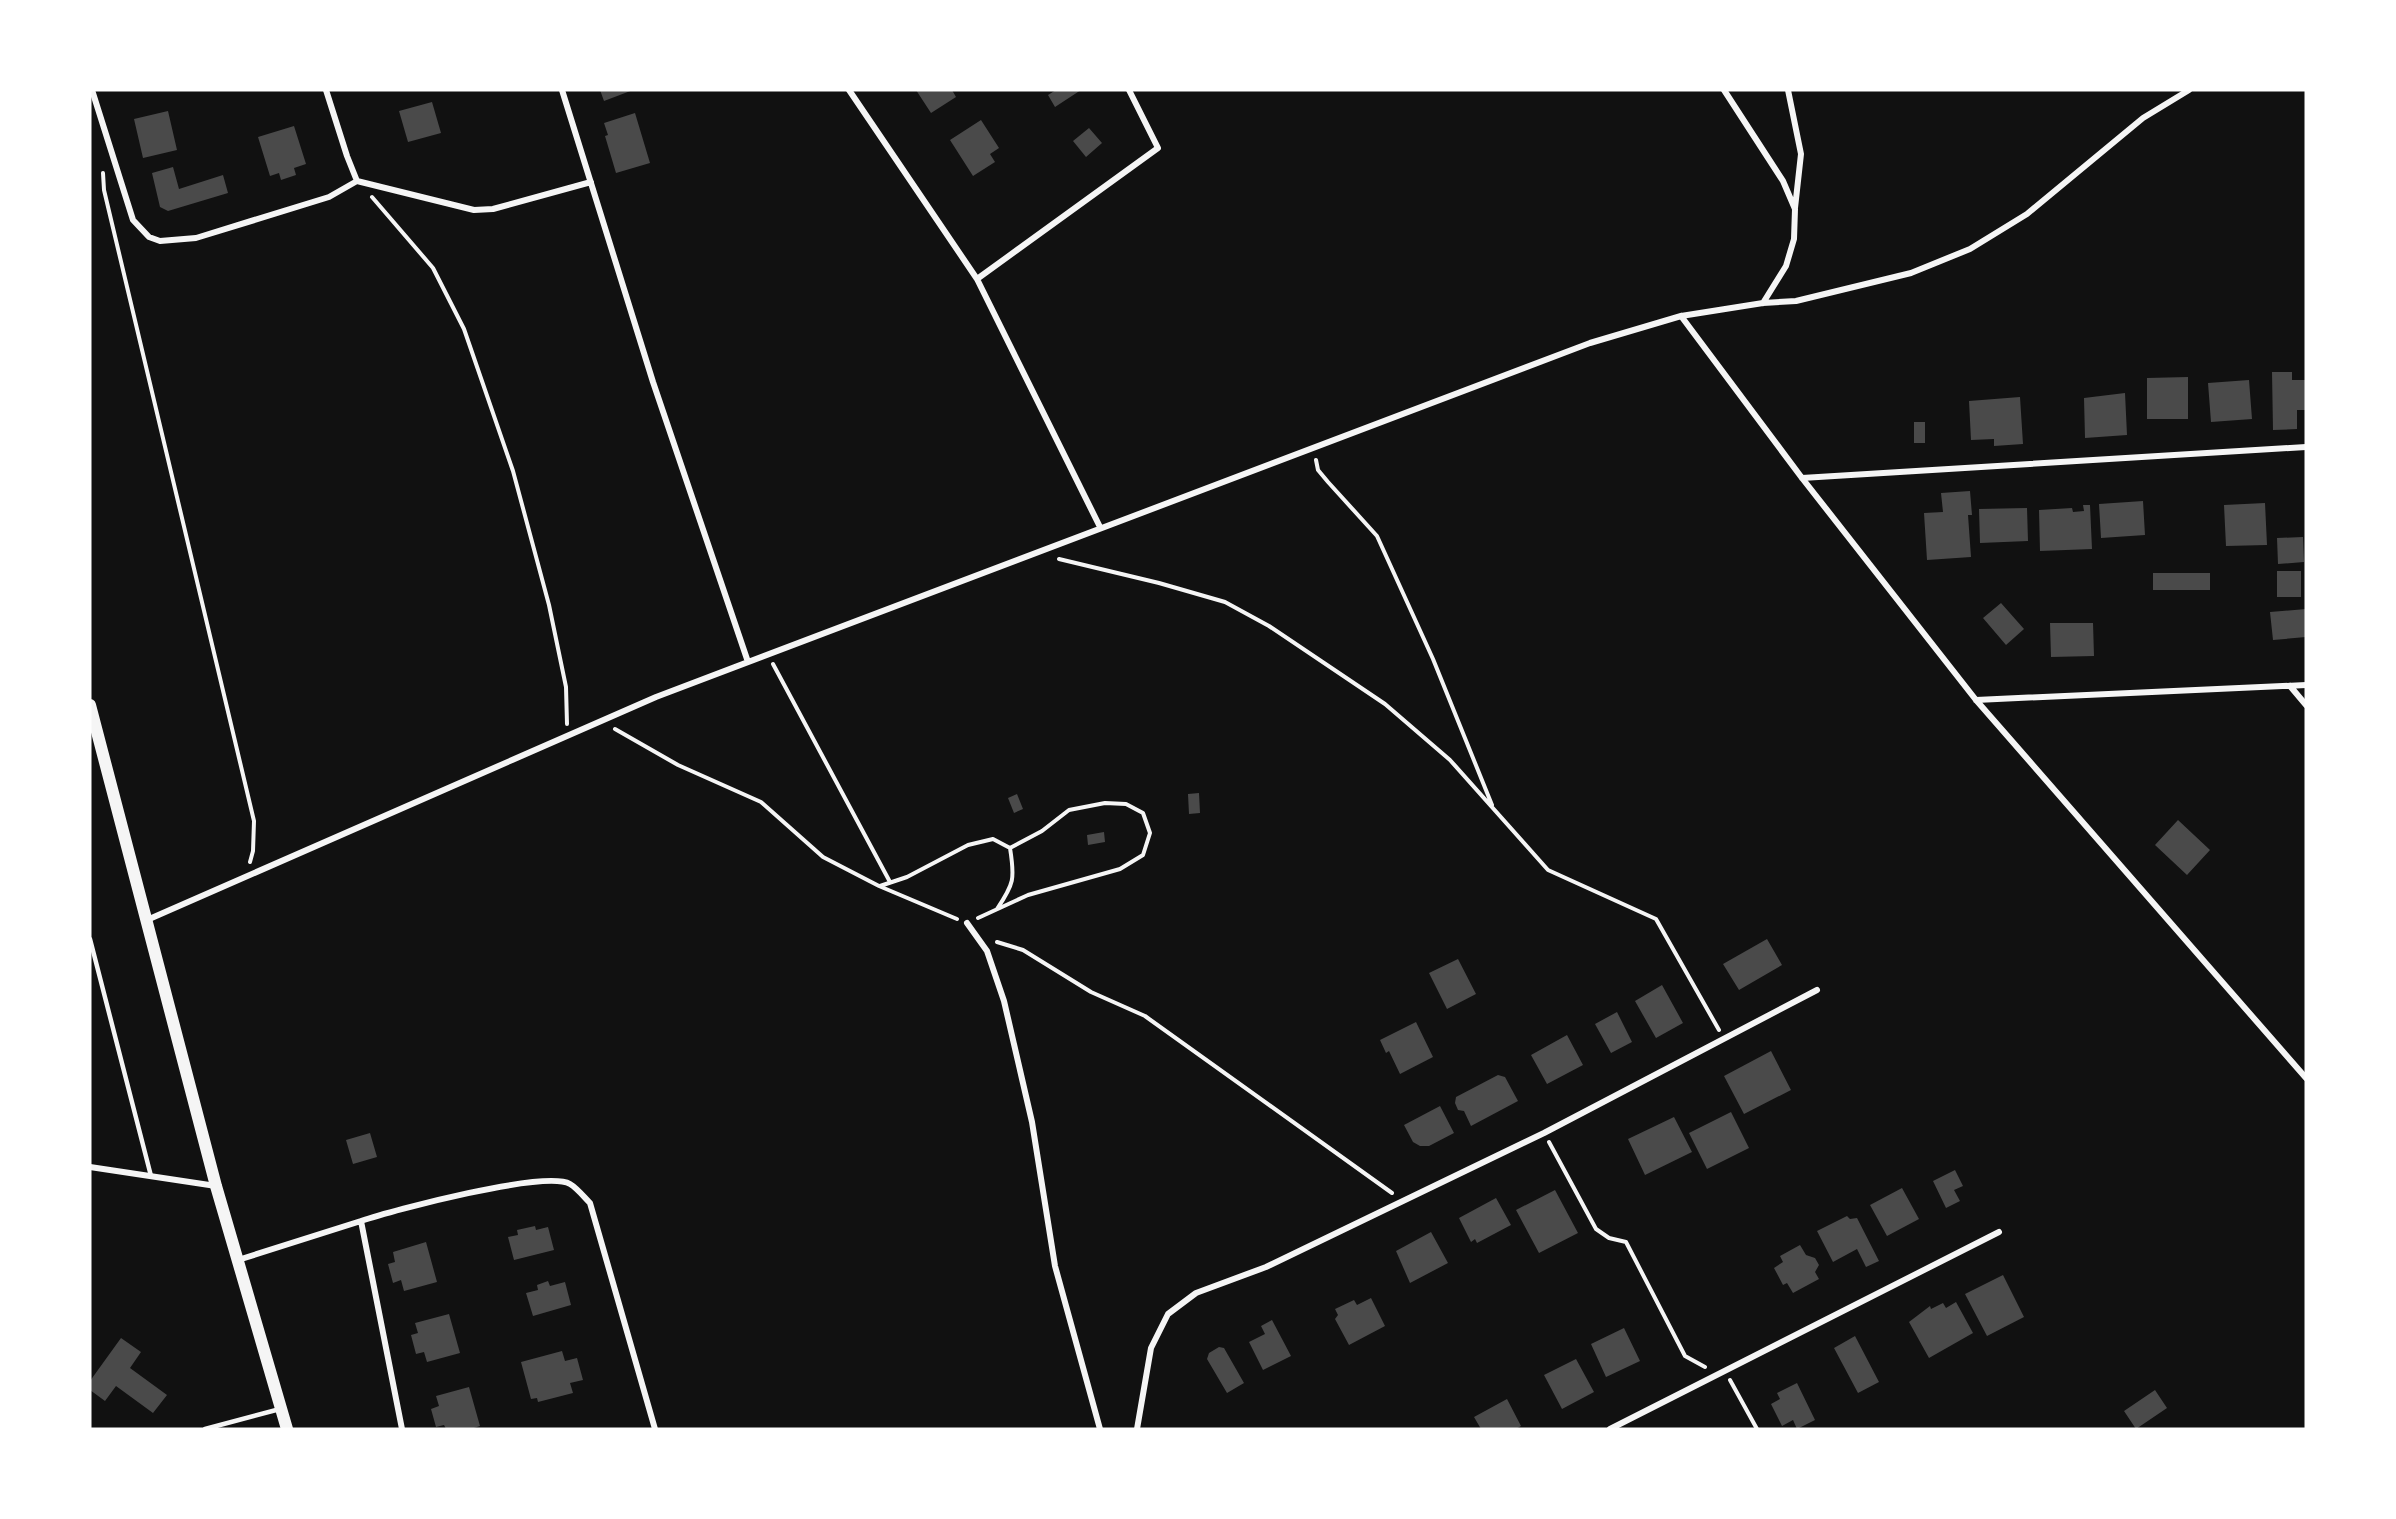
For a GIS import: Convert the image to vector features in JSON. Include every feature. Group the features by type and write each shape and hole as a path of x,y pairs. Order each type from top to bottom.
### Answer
{"main road":[{"path":"90,705 216,1186 287,1429"}],"street":[{"path":"92,90 130,211 140,230 148,237 169,242 196,238 329,197 357,181 474,210 493,209 591,182"},
{"path":"327,90 357,181"},
{"path":"562,90 653,382 748,662"},
{"path":"849,90 977,279 1100,527"},
{"path":"977,279 1158,148 1129,90"},
{"path":"1724,90 1783,181 1795,209"},
{"path":"1763,303 1786,266 1794,239 1801,154 1788,90"},
{"path":"147,920 567,735 768,654 1590,343 1681,316 1763,303 1796,301 1911,273 1970,249 2027,214 2142,118 2189,90"},
{"path":"1681,316 1802,478 1976,700 2306,1078"},
{"path":"1802,478 2306,447"},
{"path":"1976,700 2306,685"},
{"path":"2290,686 2306,705"},
{"path":"967,923 987,951 1004,1001 1032,1122 1054,1266 1100,1429"},
{"path":"1137,1429 1151,1348 1168,1314 1196,1293 1266,1267 1404,1202 1544,1133 1817,990"},
{"path":"90,1167 216,1186"},
{"path":"238,1260 389,1212 540,1180 569,1183 590,1203 655,1429"},
{"path":"362,1221 402,1429"},
{"path":"1610,1429 1999,1232"}],"lane":[{"path":"90,939 151,1176"},
{"path":"205,1429 281,1409"}],"path":[{"path":"103,171 104,190 254,821 253,851 245,877"},
{"path":"357,181 433,268 464,329 513,471 549,605 566,687 567,735"},
{"path":"1313,449 1318,470 1377,536 1433,659 1494,808"},
{"path":"1036,554 1159,582 1225,602 1269,626 1385,704 1450,760 1548,870 1656,919 1724,1039"},
{"path":"768,654 890,882"},
{"path":"601,721 678,765 761,802 823,857 879,886 967,923 1028,895 1120,869 1143,855 1150,833 1143,813 1126,804 1106,803 1069,810 1042,831 1010,848"},
{"path":"879,886 907,877 968,845 993,839 1010,848"},
{"path":"996,910 1012,887 1013,867 1010,848"},
{"path":"990,940 1023,950 1090,992 1145,1016 1404,1202"},
{"path":"1544,1133 1596,1229 1610,1239 1626,1242 1685,1356 1700,1366 1725,1371 1757,1429"}],"building":[{"path":"600,90 633,90 604,101"},
{"path":"916,90 952,90 956,97 931,113"},
{"path":"1056,90 1081,90 1055,107 1048,95"},
{"path":"432,102 441,133 408,142 399,111"},
{"path":"168,111 177,150 143,158 134,119"},
{"path":"635,113 650,163 616,173 605,136 608,135 604,123"},
{"path":"981,120 999,148 990,154 995,162 973,176 950,140"},
{"path":"294,126 306,164 294,168 296,175 281,180 279,173 270,176 258,137"},
{"path":"1089,128 1102,143 1086,157 1073,141"},
{"path":"173,167 179,189 223,175 228,193 168,211 160,207 152,173"},
{"path":"2272,372 2292,372 2292,380 2306,380 2306,410 2297,410 2297,429 2273,430"},
{"path":"2188,377 2188,419 2147,419 2147,378"},
{"path":"2249,380 2252,419 2211,422 2208,383"},
{"path":"2125,393 2127,435 2085,438 2084,398"},
{"path":"2020,397 2023,444 1994,446 1994,439 1971,440 1969,401"},
{"path":"1914,422 1925,422 1925,443 1914,443"},
{"path":"1970,491 1972,515 1968,515 1971,557 1927,560 1924,513 1943,512 1941,493"},
{"path":"2143,501 2145,535 2101,538 2099,504"},
{"path":"2265,503 2267,545 2226,546 2224,505"},
{"path":"2083,505 2090,505 2092,549 2040,551 2039,510 2072,508 2073,512 2084,511"},
{"path":"2027,508 2028,541 1980,543 1979,509"},
{"path":"2303,537 2304,562 2278,564 2277,538"},
{"path":"2277,571 2301,571 2301,597 2277,597"},
{"path":"2153,573 2210,573 2210,590 2153,590"},
{"path":"2001,603 2024,629 2006,645 1983,618"},
{"path":"2306,609 2306,637 2273,640 2270,612"},
{"path":"2050,623 2093,623 2094,656 2051,657"},
{"path":"1199,793 1200,813 1189,814 1188,794"},
{"path":"1017,794 1023,809 1014,813 1008,798"},
{"path":"2178,820 2210,850 2187,875 2155,845"},
{"path":"1104,832 1105,842 1088,845 1087,835"},
{"path":"1767,939 1782,965 1739,990 1723,964"},
{"path":"1458,959 1476,994 1447,1009 1429,973"},
{"path":"1662,985 1683,1023 1656,1038 1635,1001"},
{"path":"1617,1012 1632,1042 1611,1053 1595,1024"},
{"path":"1416,1022 1433,1057 1400,1074 1389,1051 1386,1053 1380,1040"},
{"path":"1567,1035 1583,1065 1547,1084 1531,1055"},
{"path":"1771,1051 1791,1090 1744,1114 1724,1076"},
{"path":"1498,1075 1505,1077 1518,1101 1471,1126 1464,1111 1458,1110 1455,1103 1456,1097"},
{"path":"1440,1106 1454,1133 1429,1146 1420,1146 1413,1142 1404,1125"},
{"path":"1731,1112 1749,1148 1707,1169 1689,1133"},
{"path":"1674,1117 1692,1152 1645,1175 1628,1139"},
{"path":"370,1133 377,1157 353,1164 346,1140"},
{"path":"1955,1170 1963,1186 1954,1190 1960,1201 1946,1208 1933,1181"},
{"path":"1902,1188 1919,1219 1887,1236 1870,1205"},
{"path":"1555,1190 1578,1233 1539,1253 1516,1210"},
{"path":"1496,1198 1511,1225 1477,1243 1475,1239 1471,1242 1459,1218"},
{"path":"1847,1216 1850,1219 1857,1218 1879,1261 1866,1267 1857,1249 1833,1262 1817,1231"},
{"path":"535,1226 536,1230 548,1227 554,1250 514,1260 508,1237 518,1235 517,1230"},
{"path":"1431,1232 1448,1263 1410,1283 1396,1251"},
{"path":"426,1242 437,1282 404,1291 401,1280 393,1283 388,1264 395,1262 393,1252"},
{"path":"1800,1245 1806,1255 1815,1258 1819,1265 1815,1272 1819,1279 1793,1293 1787,1283 1783,1285 1774,1268 1783,1262 1780,1256"},
{"path":"2003,1275 2024,1317 1987,1336 1965,1294"},
{"path":"548,1281 550,1286 565,1282 571,1305 533,1316 526,1293 538,1290 537,1285"},
{"path":"1371,1298 1385,1326 1349,1345 1335,1319 1338,1315 1335,1309 1354,1300 1357,1305"},
{"path":"1956,1302 1973,1333 1929,1358 1909,1322 1930,1306 1931,1309 1943,1303 1946,1308"},
{"path":"449,1314 460,1353 427,1362 424,1352 416,1354 411,1335 418,1333 415,1323"},
{"path":"1272,1320 1291,1356 1263,1370 1249,1342 1265,1334 1261,1326"},
{"path":"1624,1328 1640,1361 1606,1377 1591,1344"},
{"path":"1855,1336 1879,1382 1858,1393 1834,1348"},
{"path":"121,1338 141,1352 130,1368 167,1395 153,1413 116,1386 105,1401 90,1390 90,1381"},
{"path":"1219,1347 1224,1348 1244,1383 1227,1393 1207,1359 1209,1353"},
{"path":"562,1351 565,1361 577,1358 583,1380 570,1383 573,1393 538,1402 537,1398 531,1399 521,1362"},
{"path":"1576,1359 1594,1392 1562,1409 1544,1375"},
{"path":"1797,1383 1815,1420 1797,1429 1793,1420 1782,1426 1771,1404 1780,1399 1777,1393"},
{"path":"469,1387 480,1426 471,1429 446,1429 444,1425 436,1427 431,1409 439,1406 436,1396"},
{"path":"2155,1390 2167,1408 2136,1429 2124,1411"},
{"path":"1507,1399 1521,1426 1516,1429 1481,1429 1474,1417"}]}
